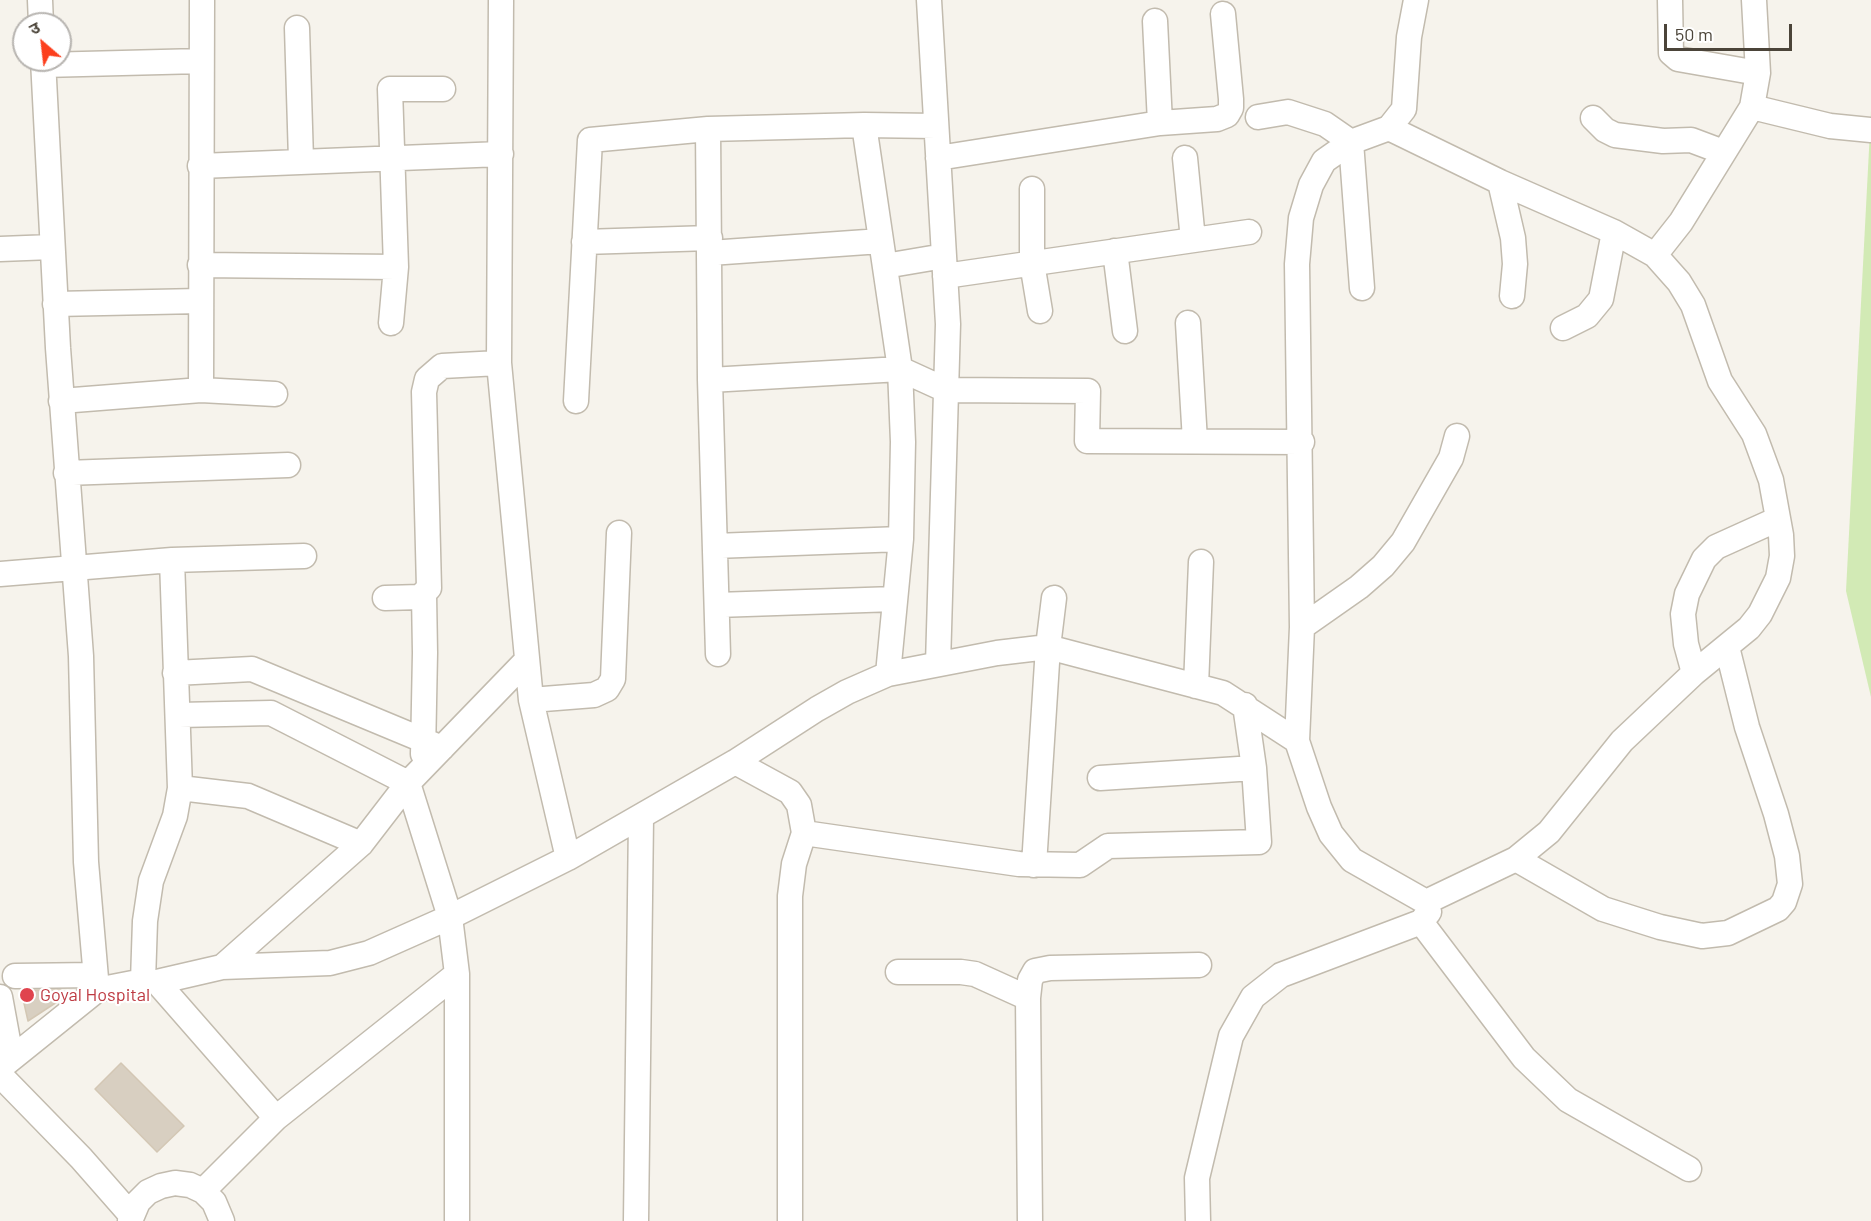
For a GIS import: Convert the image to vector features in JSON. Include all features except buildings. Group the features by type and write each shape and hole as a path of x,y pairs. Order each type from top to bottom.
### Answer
{"street":[{"path":"201,390 202,0"},
{"path":"501,0 499,363 531,700 568,858"},
{"path":"929,0 948,324 938,664"},
{"path":"1416,0 1409,37 1404,109 1389,128 1351,142 1324,160 1311,184 1301,219 1297,264 1302,442 1302,627 1297,741 1319,807 1331,834 1352,860 1423,912 1524,1058 1555,1088 1593,1116 1689,1169"},
{"path":"1670,0 1671,53 1678,59 1758,73"},
{"path":"1654,255 1681,222 1752,107 1758,73 1754,0"},
{"path":"938,158 1160,123 1217,119 1227,115 1231,108 1231,99 1223,14"},
{"path":"1155,21 1160,123"},
{"path":"297,28 300,160"},
{"path":"72,63 201,61"},
{"path":"43,72 61,401 81,656 86,862 96,983"},
{"path":"391,323 396,267 390,89 443,89"},
{"path":"1752,107 1830,126 1871,130"},
{"path":"1258,117 1287,112 1325,124 1351,142"},
{"path":"1593,118 1605,130 1615,135 1664,141 1691,140 1723,152"},
{"path":"576,401 590,140 708,129 864,125 936,126"},
{"path":"864,125 900,369 903,442 901,540 888,674"},
{"path":"1198,1221 1197,1178 1231,1036 1253,997 1281,975 1423,912 1516,859 1549,832 1622,741 1694,673 1749,628 1760,614 1778,578 1782,556 1771,480 1754,434 1720,381 1693,305 1679,282 1654,255 1614,232 1500,182 1389,128"},
{"path":"708,129 710,380 718,654"},
{"path":"1351,142 1362,288"},
{"path":"200,166 300,160 501,154"},
{"path":"1185,158 1193,240"},
{"path":"1500,182 1513,238 1515,264 1512,296"},
{"path":"1032,189 1032,263 1040,311"},
{"path":"885,266 1032,263 1249,231"},
{"path":"1563,328 1587,316 1601,299 1614,232"},
{"path":"584,242 710,246 881,241"},
{"path":"0,249 52,247"},
{"path":"1115,251 1125,331"},
{"path":"200,265 396,267"},
{"path":"55,304 200,301"},
{"path":"1188,323 1195,441"},
{"path":"385,598 414,598 424,594 429,588 424,392 427,379 442,366 499,363"},
{"path":"710,380 900,369 946,390 1088,391 1087,441 1302,442"},
{"path":"61,401 201,390 275,394"},
{"path":"1302,627 1359,587 1383,566 1403,542 1451,458 1457,436"},
{"path":"66,473 288,465"},
{"path":"1694,673 1686,644 1683,614 1687,594 1704,559 1716,547 1778,519"},
{"path":"531,700 594,695 607,689 613,679 619,533"},
{"path":"716,546 901,540"},
{"path":"0,574 172,560 304,556"},
{"path":"172,560 180,788 175,816 151,881 146,921 150,981 276,1119"},
{"path":"1196,686 1201,562"},
{"path":"424,594 432,744"},
{"path":"1034,865 1048,646 1054,598"},
{"path":"717,605 895,599"},
{"path":"15,976 96,983 150,981 222,967 330,963 369,953 450,917 568,858 641,818 847,692 888,674 938,664 1048,646 1223,693 1245,705 1297,741"},
{"path":"1516,859 1603,909 1660,927 1702,936 1728,933 1778,909 1784,902 1790,885 1786,856 1776,814 1747,727 1727,647"},
{"path":"222,967 361,844 416,776 432,744 527,660"},
{"path":"175,673 252,669 432,744"},
{"path":"804,833 1034,865 1080,865 1108,846 1259,842 1254,768 1245,705"},
{"path":"179,715 271,713 416,776"},
{"path":"735,762 790,792 799,805 804,833 794,864 790,896 790,1221"},
{"path":"1100,778 1254,768"},
{"path":"416,776 450,917 457,974 457,1221"},
{"path":"180,788 248,796 361,844"},
{"path":"636,1221 641,818"},
{"path":"1030,1221 1028,998 1030,980 1035,971 1042,968 1199,965"},
{"path":"898,972 975,974 1028,998"},
{"path":"203,1191 276,1119 457,974"},
{"path":"4,1066 96,983"},
{"path":"0,997 4,1066 131,1218 138,1202 161,1186 183,1184 203,1191 214,1202 222,1221"}],"green space":[{"path":"1871,111 1871,697 1846,591"}],"place":[{"name":"Goyal Hospital","path":"27,995"}]}
